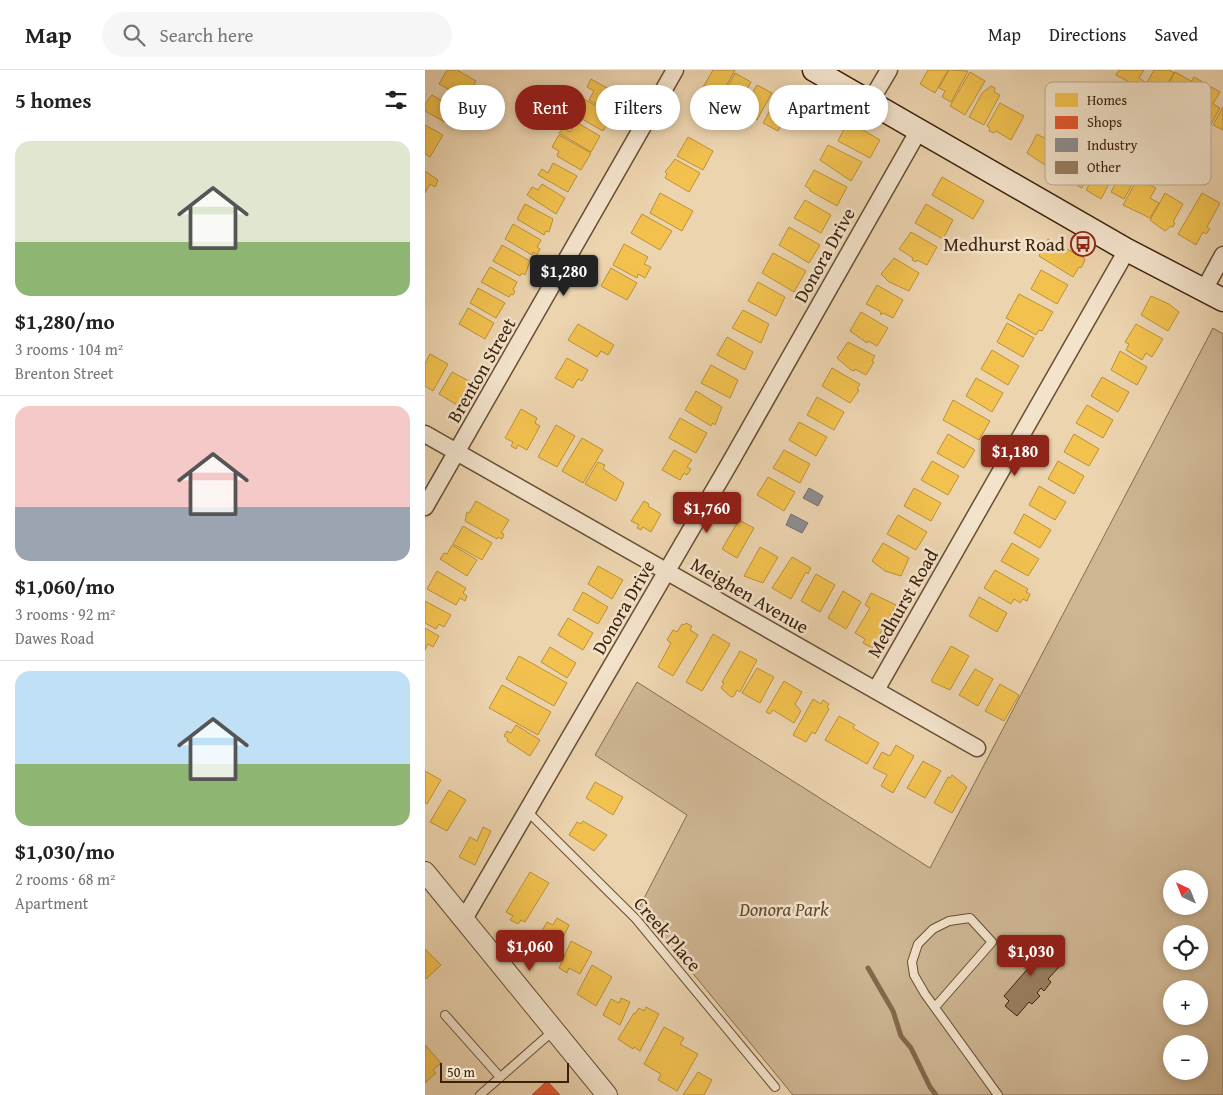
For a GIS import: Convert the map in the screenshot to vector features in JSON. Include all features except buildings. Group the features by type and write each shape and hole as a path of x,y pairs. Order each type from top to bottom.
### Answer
{"main road":[{"path":"813,70 840,85"},
{"path":"888,112 1127,250 1213,295"}],"street":[{"name":"Brenton Street","path":"425,508 675,70"},
{"path":"880,85 889,70"},
{"name":"Donora Drive","path":"464,919 667,571 919,130"},
{"name":"Medhurst Road","path":"876,690 1127,250"},
{"path":"1213,295 1223,255"},
{"name":"Meighen Avenue","path":"425,434 977,748"},
{"path":"425,872 607,1095"}],"lane":[{"name":"Creek Place","path":"527,812 637,919 775,1087"},
{"path":"935,1006 993,942 970,918 949,921 924,936 913,952 914,975 925,994 999,1095"},
{"path":"445,1015 500,1077"},
{"path":"481,1095 555,1029"}],"green space":[{"name":"Donora Park","path":"1213,328 1223,334 1223,1095 793,1095 639,908 687,815 595,755 637,682 930,868"}],"waterway":[{"path":"868,968 893,1011 901,1036 911,1048 930,1087 936,1095"}],"place":[{"name":"Medhurst Road","path":"1083,244"}]}
